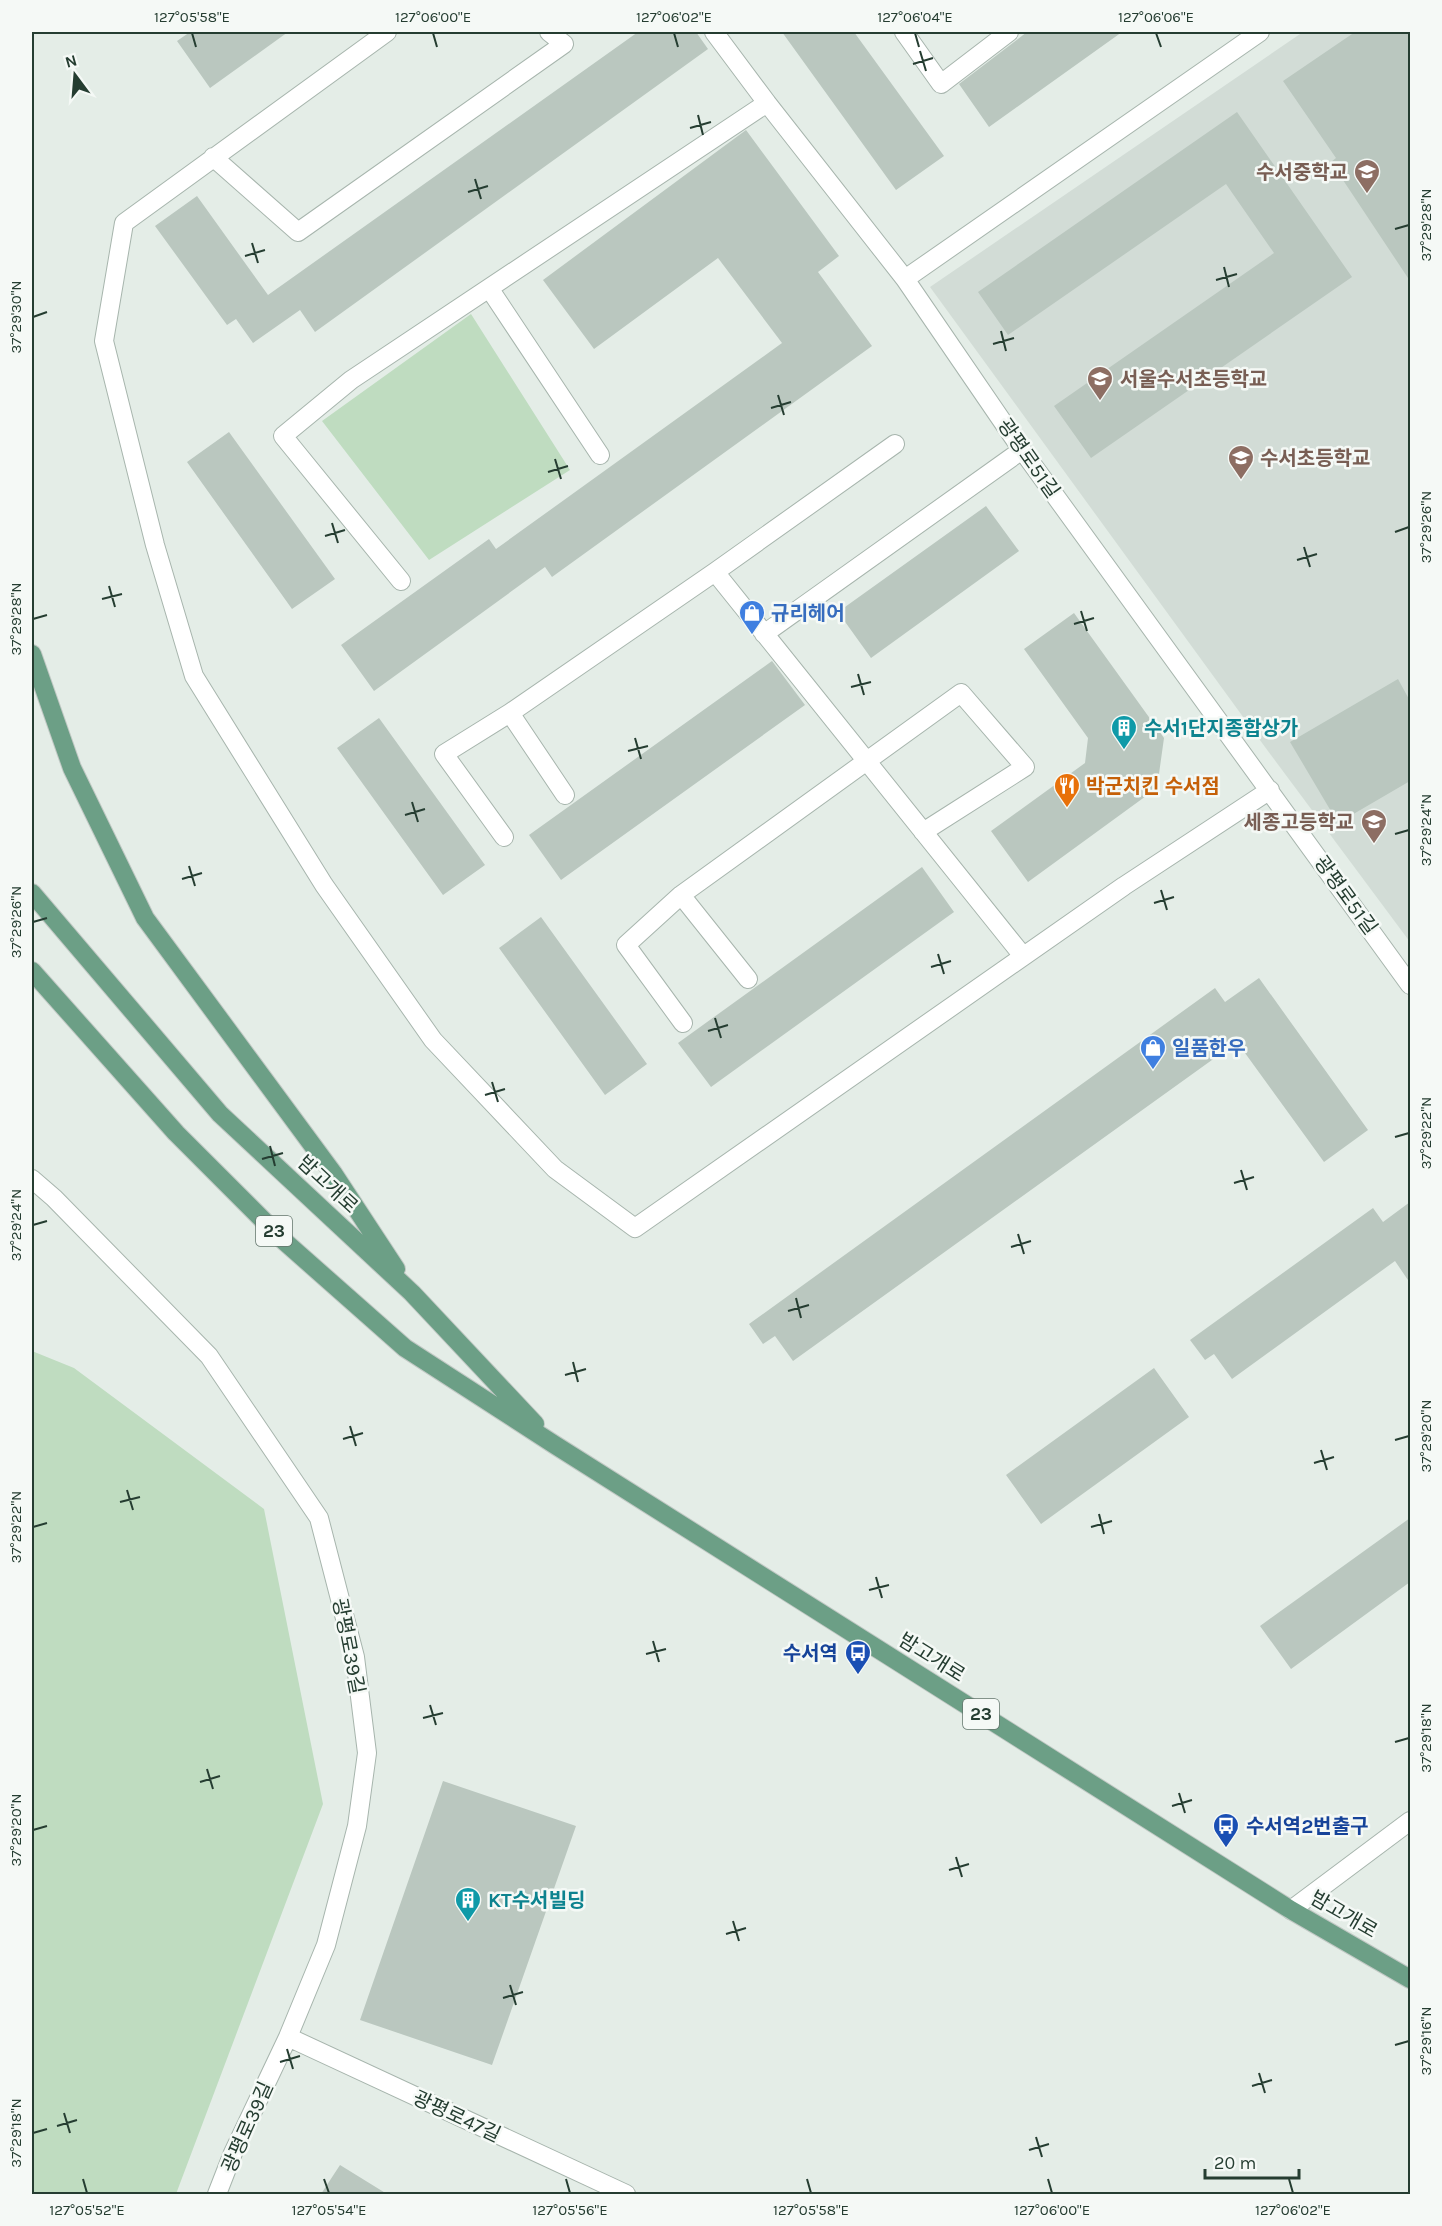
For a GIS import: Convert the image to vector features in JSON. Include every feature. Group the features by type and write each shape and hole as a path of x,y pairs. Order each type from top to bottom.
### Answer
{"main road":[{"path":"32,654 72,768 145,918 333,1173 412,1293"},
{"name":"밤고개로","path":"32,893 220,1114 412,1293 555,1445"},
{"name":"밤고개로","path":"32,971 176,1133 284,1241 405,1348 1291,1910 1410,1979"}],"street":[{"path":"387,32 124,223 104,341 155,545 194,675 324,885 433,1040 555,1169 635,1228 1124,886 1270,790"},
{"path":"213,157 298,232 564,44 549,32"},
{"name":"광평로51길","path":"714,32 905,279 1022,450 1410,985"},
{"path":"904,32 941,84 1009,32"},
{"path":"905,279 1260,32"},
{"path":"402,581 283,436 351,380 767,103"},
{"path":"489,288 600,455"},
{"path":"504,837 444,754 510,712 715,572 895,444"},
{"path":"764,634 1022,450"},
{"path":"715,572 1023,956"},
{"path":"683,1023 626,945 681,895 961,693 1025,767 923,832"},
{"path":"510,712 565,795"},
{"path":"681,895 748,979"},
{"name":"광평로39길","path":"32,1179 54,1198 209,1356 319,1518 355,1657 367,1754 357,1826 327,1945 288,2037 233,2153 217,2194"},
{"path":"1291,1910 1410,1821"},
{"name":"광평로47길","path":"288,2037 626,2194"}],"shaded area":[{"name":"수서초등학교","path":"1303,32 1410,32 1410,942 930,287"}],"green space":[{"path":"471,314 570,470 429,560 322,421"},
{"path":"32,1351 74,1368 264,1509 323,1804 176,2194 32,2194"}],"building":[{"path":"190,32 288,32 210,88 177,41"},
{"path":"638,32 696,32 708,49 315,332 300,310 253,343 236,319 227,325 155,226 197,196 268,295"},
{"path":"782,32 854,32 944,156 896,190"},
{"path":"1027,32 1122,32 989,127 959,84"},
{"name":"수서중학교","path":"1355,32 1410,32 1410,281 1331,162 1336,158 1283,81"},
{"path":"1237,112 1352,277 1091,458 1054,406 1274,253 1226,184 1008,335 978,292"},
{"path":"746,130 839,256 818,272 872,346 552,577 545,567 374,691 341,645 489,539 496,549 782,343 718,258 594,349 543,280"},
{"path":"229,432 335,579 292,609 187,462"},
{"path":"986,506 1019,551 871,658 838,612"},
{"name":"수서1단지종합상가","path":"1074,613 1164,738 1157,788 1028,882 991,831 1085,763 1088,738 1024,649"},
{"path":"772,661 805,705 561,880 529,835"},
{"path":"1398,679 1410,701 1410,781 1338,823 1290,742"},
{"path":"379,718 485,865 443,895 337,748"},
{"path":"922,867 954,912 711,1087 678,1043"},
{"path":"541,917 647,1064 605,1095 499,948"},
{"path":"1259,978 1368,1130 1324,1162 1237,1042 793,1361 775,1336 763,1344 749,1324 1215,988 1225,1002"},
{"path":"1410,1202 1410,1283 1395,1261 1232,1379 1214,1354 1205,1360 1190,1340 1373,1208 1383,1222"},
{"path":"1154,1368 1189,1417 1041,1524 1006,1475"},
{"path":"1410,1518 1410,1582 1291,1669 1260,1626"},
{"name":"KT수서빌딩","path":"443,1781 576,1826 492,2065 360,2020"},
{"path":"340,2165 387,2194 321,2194"}],"place":[{"name":"수서중학교","path":"1367,195"},
{"name":"서울수서초등학교","path":"1100,402"},
{"name":"수서초등학교","path":"1241,481"},
{"name":"규리헤어","path":"752,636"},
{"name":"수서1단지종합상가","path":"1124,751"},
{"name":"박군치킨 수서점","path":"1067,809"},
{"name":"세종고등학교","path":"1374,845"},
{"name":"일품한우","path":"1153,1071"},
{"name":"수서역","path":"858,1676"},
{"name":"수서역2번출구","path":"1226,1849"},
{"name":"KT수서빌딩","path":"468,1923"}]}
